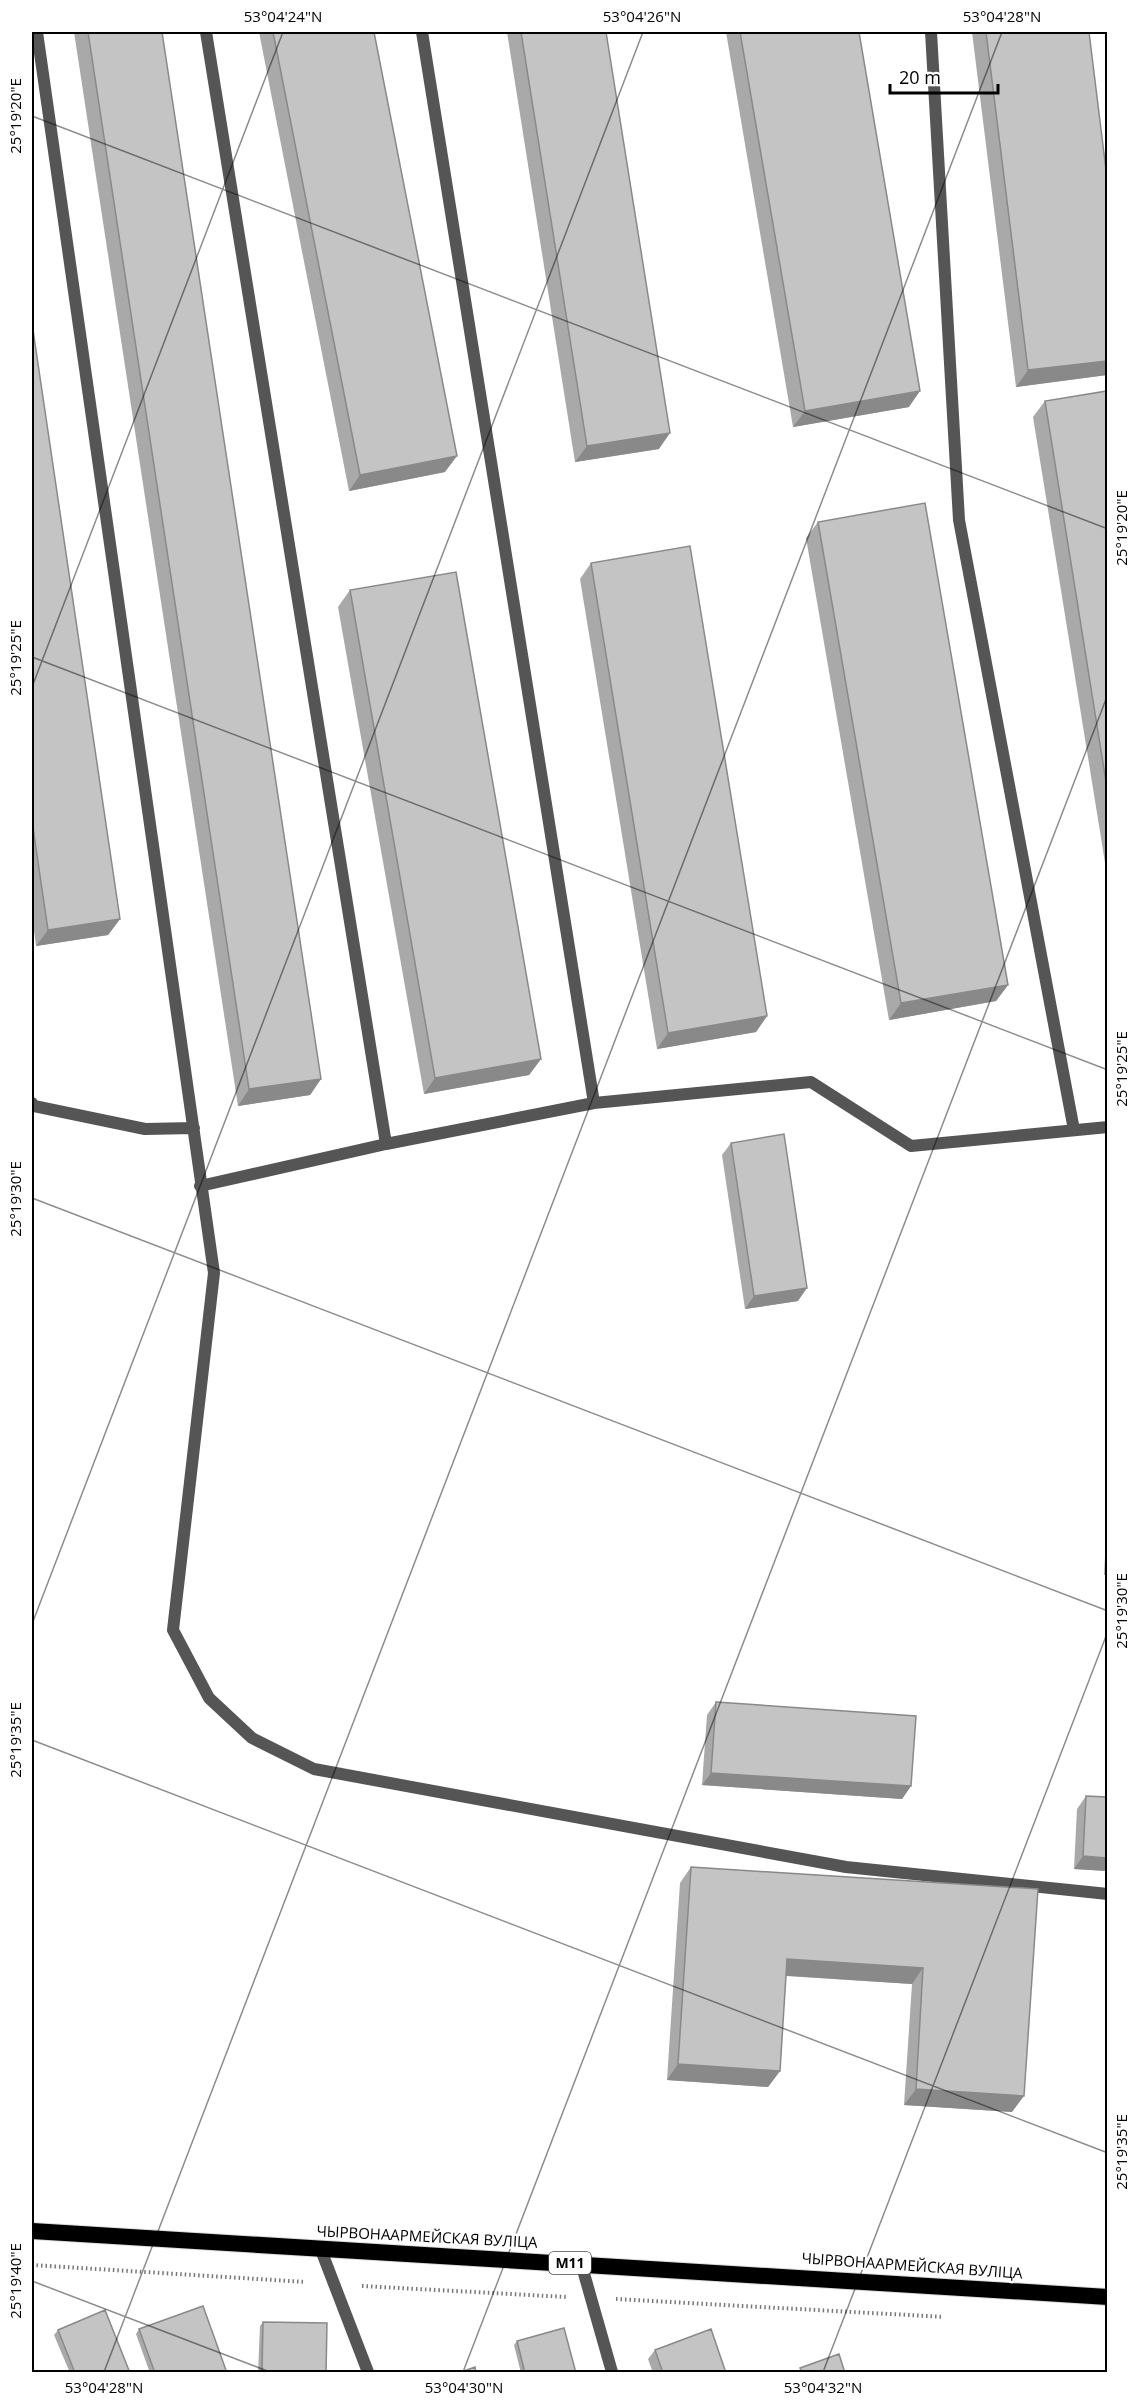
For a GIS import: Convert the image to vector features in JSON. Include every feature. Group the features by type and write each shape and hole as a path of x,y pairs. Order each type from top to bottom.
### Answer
{"highway":[{"name":"ЧЫРВОНААРМЕЙСКАЯ ВУЛІЦА","path":"32,2231 1107,2297"}],"street":[{"path":"37,32 214,1273 174,1630 209,1698 252,1738 314,1768 835,1865 1107,1894"},
{"path":"206,32 386,1144"},
{"path":"422,32 594,1104"},
{"path":"931,32 959,520 1074,1130"},
{"path":"200,1186 386,1144 594,1104 811,1082 911,1146 1107,1127"},
{"path":"32,1103 34,1106 145,1129 194,1128"},
{"path":"321,2250 368,2373"},
{"path":"581,2263 612,2373"}],"building":[{"path":"88,32 162,32 321,1079 249,1089"},
{"path":"273,32 374,32 457,456 360,475"},
{"path":"521,32 606,32 670,433 587,446"},
{"path":"740,32 859,32 920,391 805,411"},
{"path":"986,32 1089,32 1107,178 1107,361 1028,370"},
{"path":"32,323 120,919 48,930 32,821"},
{"path":"1107,391 1107,788 1045,401"},
{"path":"925,503 1008,985 901,1003 818,522"},
{"path":"690,546 767,1016 668,1033 591,563"},
{"path":"456,572 541,1059 435,1078 350,590"},
{"path":"784,1134 807,1288 754,1296 731,1143"},
{"path":"716,1702 916,1716 911,1786 711,1773"},
{"path":"1086,1796 1107,1797 1107,1858 1083,1856"},
{"path":"691,1867 1038,1889 1024,2096 916,2089 923,1968 787,1959 780,2071 678,2064"},
{"path":"203,2306 227,2373 155,2373 139,2329"},
{"path":"105,2310 130,2373 75,2373 58,2330"},
{"path":"263,2322 327,2323 326,2373 262,2373"},
{"path":"564,2328 576,2373 525,2373 517,2341"},
{"path":"711,2329 726,2373 663,2373 655,2350"},
{"path":"839,2354 845,2373 802,2373 800,2368"},
{"path":"475,2367 476,2373 458,2373"}]}
